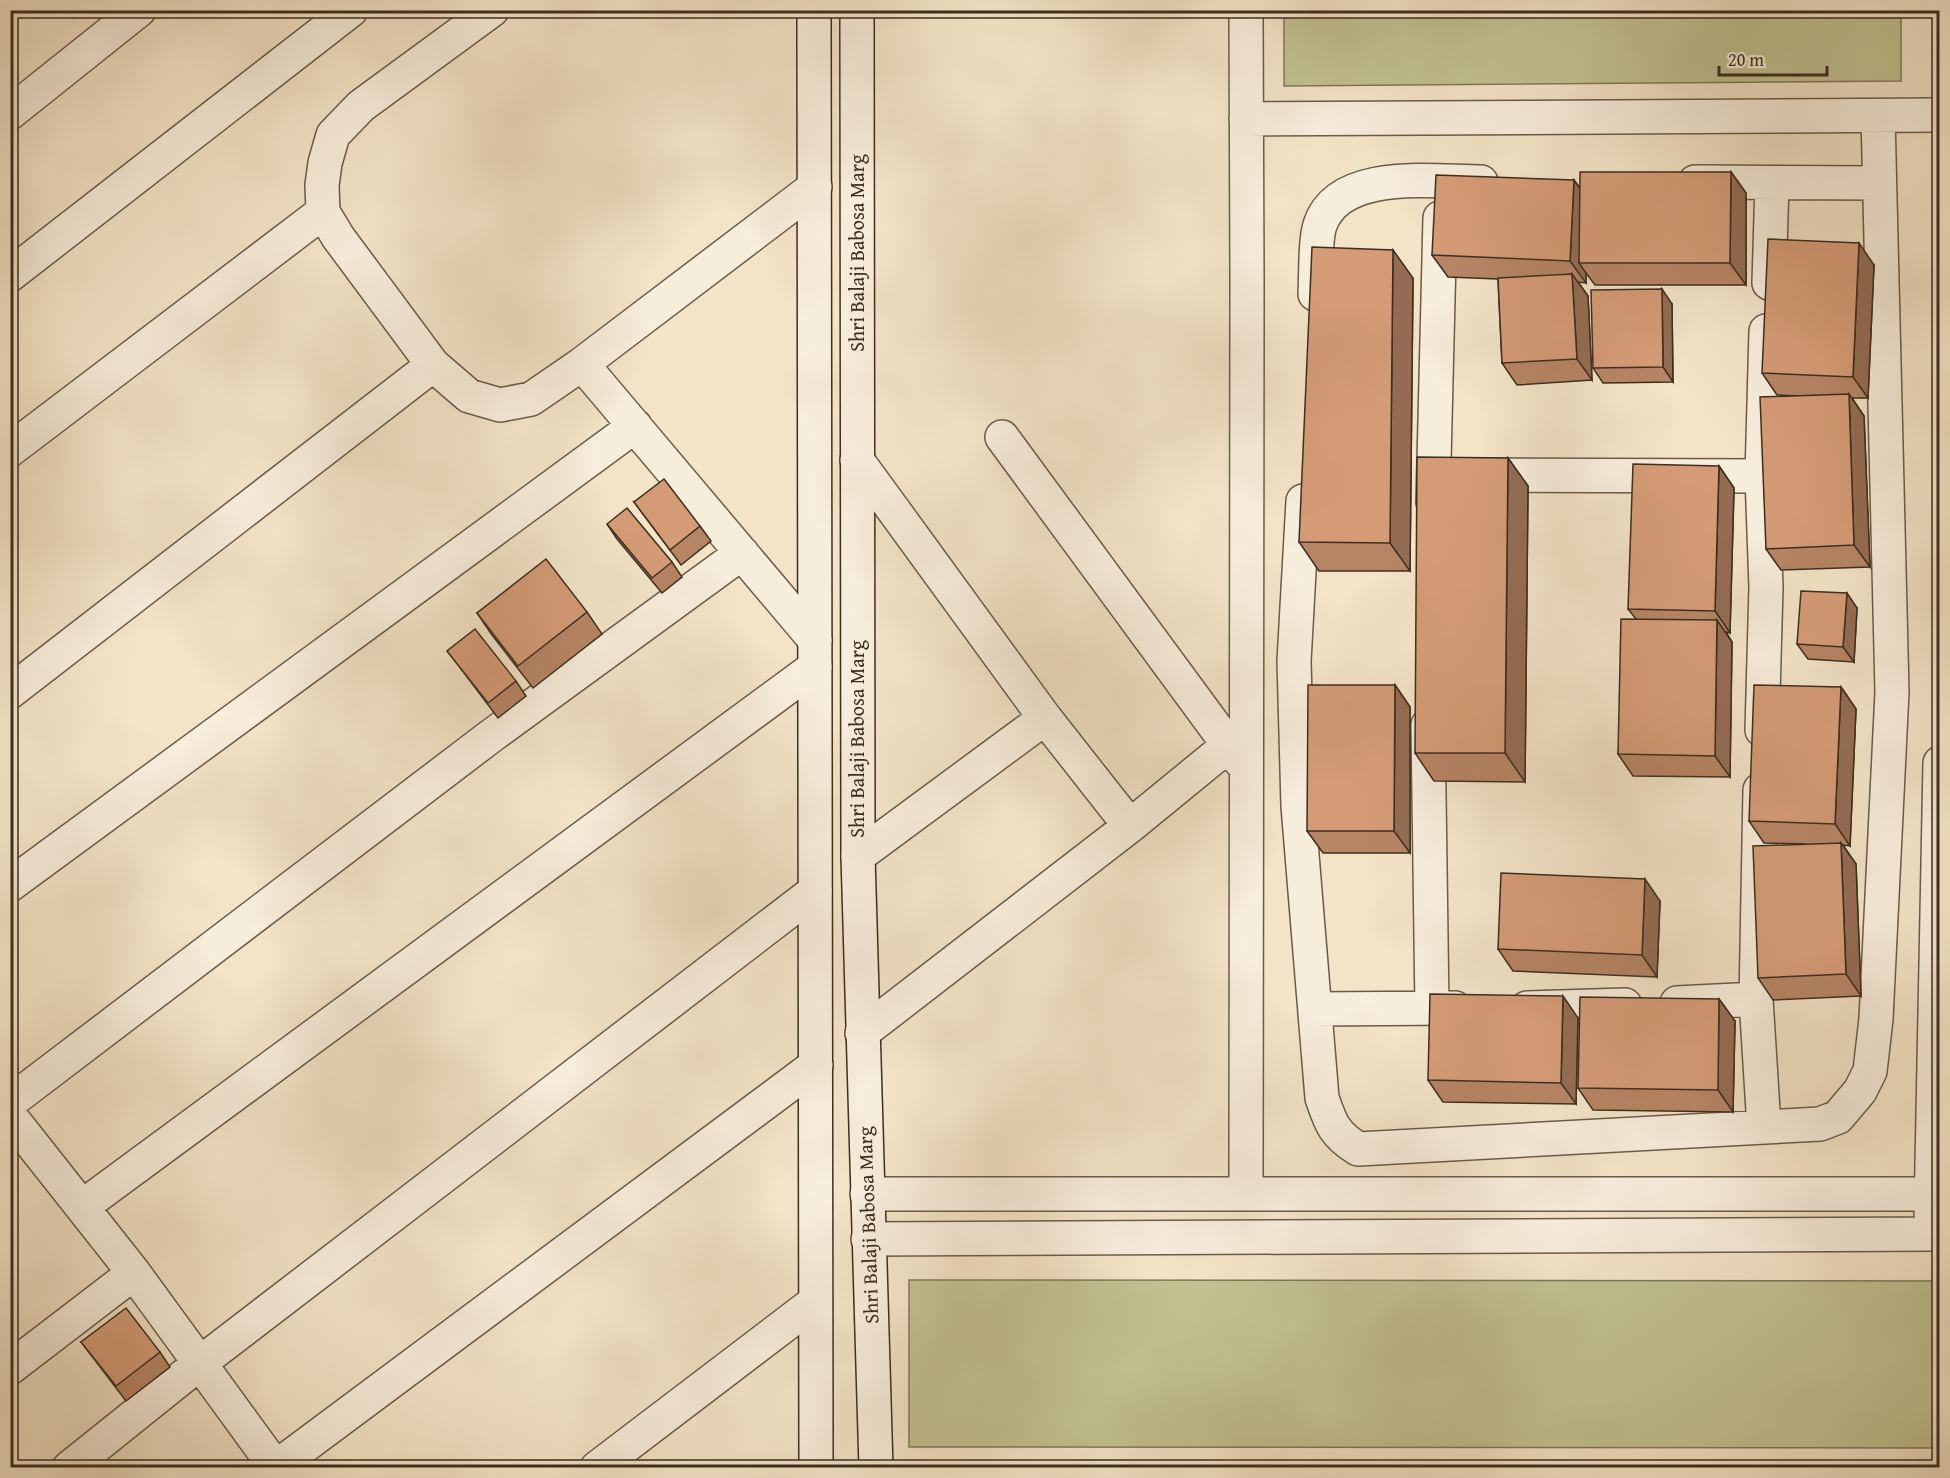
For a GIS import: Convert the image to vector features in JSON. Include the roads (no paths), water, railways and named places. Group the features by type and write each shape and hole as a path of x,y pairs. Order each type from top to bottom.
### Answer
{"street":[{"path":"10,113 140,10"},
{"path":"492,10 361,106 333,135 322,185 323,212 338,237 433,365 469,396 500,405 531,399 582,364 814,187"},
{"path":"814,10 816,1467"},
{"name":"Shri Balaji Babosa Marg","path":"857,10 858,856 876,1467"},
{"path":"1246,10 1238,757 1246,1194"},
{"path":"10,275 340,14"},
{"path":"1246,119 1940,115"},
{"path":"1305,473 1294,661 1298,806 1322,1098 1329,1118 1342,1139 1358,1149 1820,1124 1838,1117 1860,1091 1870,1071 1876,1019 1892,693 1878,116"},
{"path":"1314,320 1319,226 1328,208 1344,194 1363,186 1386,182 1512,182"},
{"path":"1432,529 1441,182"},
{"path":"1666,182 1879,183"},
{"path":"1764,1127 1756,999 1756,933 1766,587 1762,476 1772,183"},
{"path":"10,450 323,212"},
{"path":"582,364 742,553 815,653"},
{"path":"10,692 433,365"},
{"path":"10,885 635,426"},
{"path":"1002,437 1238,757"},
{"path":"857,460 1045,718 1130,826"},
{"path":"1434,475 1762,476"},
{"path":"10,1102 491,736 742,553"},
{"path":"83,1206 815,653"},
{"path":"1428,697 1427,765 1432,1008"},
{"path":"858,856 1045,718"},
{"path":"862,1034 1130,826 1238,757"},
{"path":"868,1239 1935,1234 1940,763"},
{"path":"69,1467 200,1363 815,891"},
{"path":"1315,1009 1571,1007 1756,999"},
{"path":"10,1116 134,1273 276,1467 816,1065"},
{"path":"867,1194 1936,1194"},
{"path":"10,1368 134,1273"},
{"path":"597,1467 815,1302"}]}
